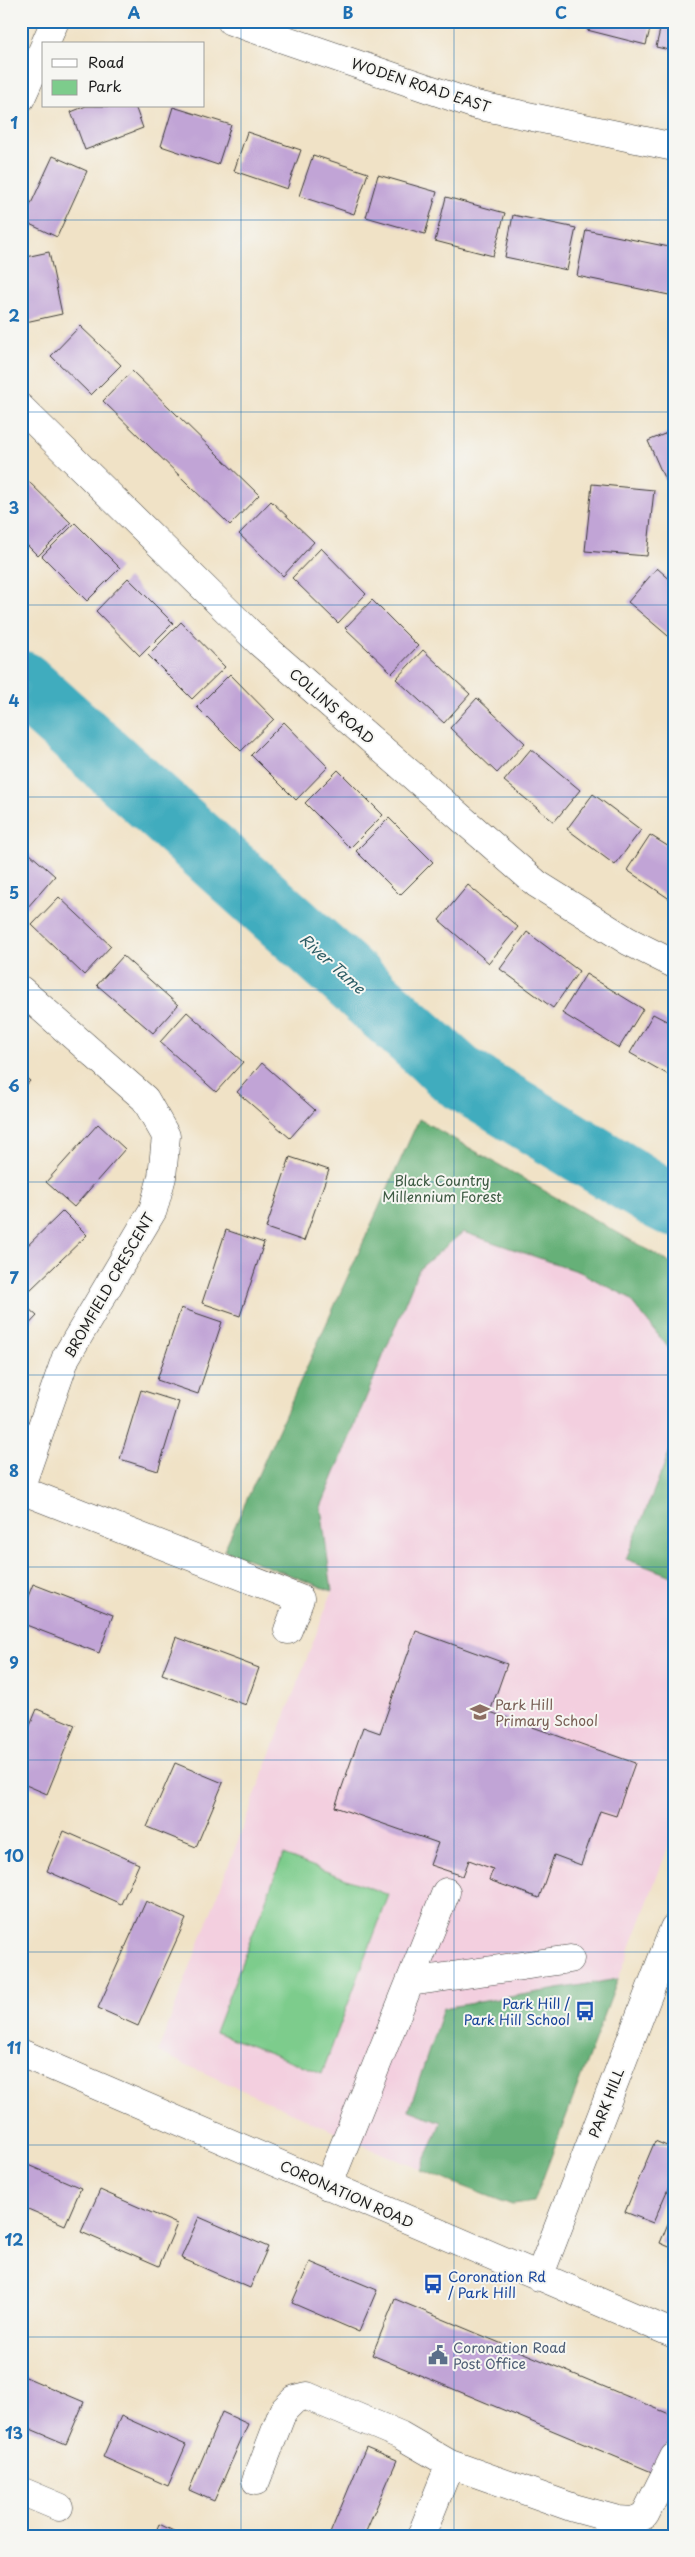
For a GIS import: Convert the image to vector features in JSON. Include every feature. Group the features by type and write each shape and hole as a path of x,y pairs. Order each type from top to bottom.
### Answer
{"street":[{"path":"45,42 55,21"},
{"name":"WODEN ROAD EAST","path":"231,21 476,105 674,147"},
{"path":"21,98 42,50"},
{"name":"COLLINS ROAD","path":"21,408 260,643 537,884 628,941 674,964"},
{"name":"BROMFIELD CRESCENT","path":"21,990 145,1099 166,1136 162,1177 153,1210 66,1357 21,1486"},
{"path":"21,1490 300,1599 288,1630"},
{"path":"328,2186 446,1892"},
{"name":"PARK HILL","path":"539,2277 674,1928"},
{"path":"410,1982 570,1959"},
{"name":"CORONATION ROAD","path":"21,2053 674,2334"},
{"path":"256,2482 282,2411 295,2398 307,2396 400,2435 450,2464 574,2508 618,2520 634,2520 645,2515 674,2456"},
{"path":"421,2536 450,2464"},
{"path":"21,2491 59,2507"}],"shaded area":[{"name":"Park Hill Primary School","path":"419,1119 674,1265 674,1832 534,2202 512,2205 385,2155 158,2052 332,1592 224,1550"}],"green space":[{"name":"Black Country Millennium Forest","path":"419,1119 674,1265 674,1355 628,1297 580,1272 463,1232 419,1269 321,1507 332,1591 224,1550"},
{"path":"674,1441 674,1577 626,1559"},
{"path":"283,1855 389,1895 322,2073 215,2032"},
{"path":"618,1979 534,2202 512,2205 421,2170 441,2122 409,2110 443,2008"}],"building":[{"path":"553,21 573,21 571,27"},
{"path":"589,21 652,21 646,45 587,30"},
{"path":"662,21 674,21 674,51 656,47"},
{"path":"81,108 136,108 143,128 85,150 71,112"},
{"path":"173,108 231,125 218,165 161,146"},
{"path":"247,132 301,150 287,189 234,171"},
{"path":"313,155 368,173 354,214 299,196"},
{"path":"53,156 87,171 57,237 23,221"},
{"path":"378,175 437,192 425,234 366,217"},
{"path":"446,197 505,213 493,256 435,241"},
{"path":"513,215 576,228 567,270 505,257"},
{"path":"586,230 674,248 674,296 577,276"},
{"path":"49,252 62,314 21,323 21,258"},
{"path":"80,326 121,365 91,395 51,356"},
{"path":"132,371 259,495 230,525 103,401"},
{"path":"674,430 674,476 665,480 648,441"},
{"path":"26,479 71,523 38,556 21,539 21,483"},
{"path":"592,484 654,490 647,556 585,551"},
{"path":"271,501 314,542 283,576 239,534"},
{"path":"75,523 120,568 87,601 42,556"},
{"path":"321,548 366,594 338,623 292,578"},
{"path":"657,568 674,583 674,641 628,602"},
{"path":"128,578 173,623 140,656 96,611"},
{"path":"372,600 418,646 392,673 345,628"},
{"path":"181,622 225,667 192,699 148,655"},
{"path":"423,650 470,694 444,723 396,679"},
{"path":"230,674 274,719 241,751 197,707"},
{"path":"477,698 525,743 497,773 450,728"},
{"path":"284,722 328,767 296,800 251,755"},
{"path":"531,749 580,790 554,822 504,781"},
{"path":"338,770 383,815 350,848 305,803"},
{"path":"593,794 641,830 615,865 567,829"},
{"path":"389,818 433,862 400,895 356,851"},
{"path":"650,835 674,850 674,902 627,870"},
{"path":"21,846 55,876 27,908 21,903"},
{"path":"468,885 518,927 489,963 439,920"},
{"path":"59,897 111,946 84,975 32,925"},
{"path":"527,932 579,971 553,1008 500,969"},
{"path":"123,956 178,1005 153,1033 97,985"},
{"path":"586,974 643,1009 619,1048 562,1013"},
{"path":"187,1012 243,1062 216,1092 160,1042"},
{"path":"653,1014 674,1025 674,1078 630,1053"},
{"path":"262,1063 315,1110 290,1138 237,1092"},
{"path":"21,1074 30,1081 21,1091"},
{"path":"98,1124 125,1149 74,1207 46,1182"},
{"path":"290,1157 329,1170 304,1241 266,1228"},
{"path":"63,1211 87,1235 29,1291 21,1283 21,1252"},
{"path":"226,1230 264,1243 240,1316 202,1303"},
{"path":"21,1302 37,1316 21,1333"},
{"path":"181,1308 222,1322 198,1394 157,1380"},
{"path":"141,1390 179,1402 158,1471 120,1459"},
{"path":"33,1584 113,1615 99,1653 21,1623 21,1614"},
{"path":"416,1631 507,1664 490,1712 635,1763 616,1816 600,1811 581,1865 554,1855 539,1898 489,1880 493,1869 469,1860 463,1876 430,1865 438,1843 335,1807 363,1727 380,1733"},
{"path":"176,1637 259,1668 246,1705 162,1674"},
{"path":"37,1709 75,1725 47,1794 21,1783 21,1747"},
{"path":"175,1763 223,1783 196,1847 147,1827"},
{"path":"64,1831 139,1864 121,1904 47,1871"},
{"path":"146,1901 186,1919 138,2026 98,2008"},
{"path":"655,2141 674,2149 674,2175 653,2223 625,2212"},
{"path":"21,2162 81,2188 65,2225 21,2206"},
{"path":"100,2190 177,2224 159,2266 81,2232"},
{"path":"674,2209 674,2249 660,2243"},
{"path":"199,2217 268,2247 250,2288 181,2258"},
{"path":"310,2262 377,2290 359,2332 292,2303"},
{"path":"395,2299 674,2416 674,2440 659,2475 372,2355"},
{"path":"21,2375 84,2402 66,2444 21,2425"},
{"path":"222,2412 248,2424 214,2501 189,2490"},
{"path":"121,2416 186,2445 168,2486 103,2457"},
{"path":"366,2447 397,2460 364,2536 329,2536"},
{"path":"159,2524 184,2536 154,2536"}],"waterway":[{"name":"River Tame","path":"21,683 458,1076 656,1196 674,1205"}],"place":[{"name":"Park Hill Primary School","path":"480,1712"},
{"name":"Park Hill / Park Hill School","path":"585,2011"},
{"name":"Coronation Rd / Park Hill","path":"433,2284"},
{"name":"Coronation Road Post Office","path":"438,2355"}]}
